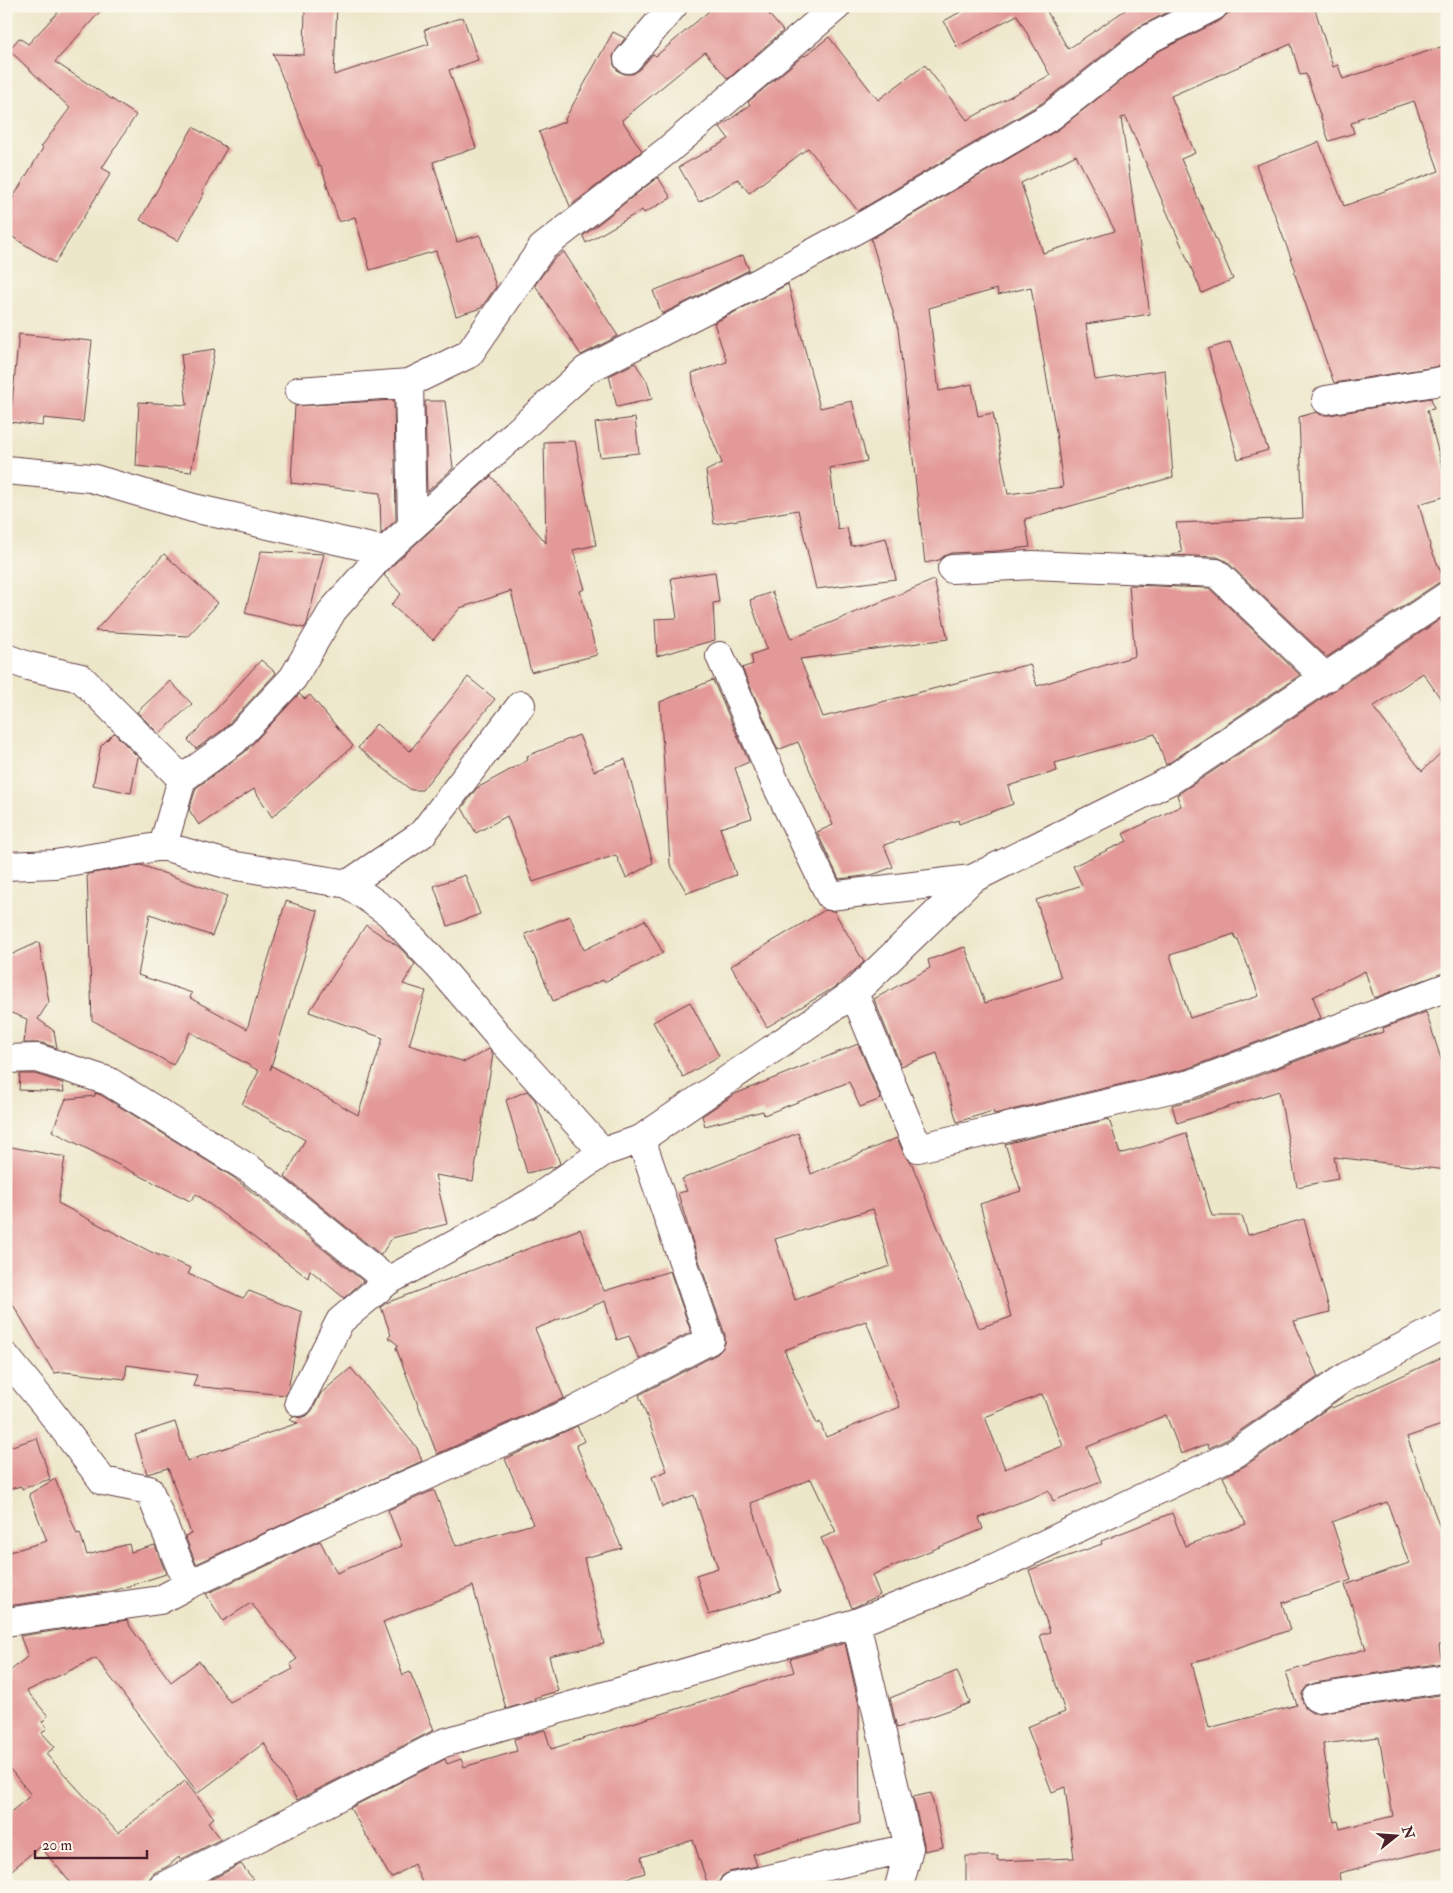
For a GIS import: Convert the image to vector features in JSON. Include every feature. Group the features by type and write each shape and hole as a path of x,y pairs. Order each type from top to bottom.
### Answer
{"street":[{"path":"628,59 673,6"},
{"path":"298,391 409,383 469,354 542,248 668,150 837,6"},
{"path":"162,846 182,779 234,741 293,678 333,610 385,551 586,370 756,284 868,223 1051,116 1149,39 1214,6"},
{"path":"1326,400 1447,380"},
{"path":"409,383 412,526"},
{"path":"6,470 91,478 193,508 385,551"},
{"path":"952,569 1032,564 1216,573 1326,678"},
{"path":"299,1402 340,1321 388,1282 532,1202 603,1152 641,1139 854,993 972,879 1171,780 1447,596"},
{"path":"720,656 775,782 830,896 972,879"},
{"path":"6,658 28,666 82,678 182,779"},
{"path":"348,884 422,834 521,705"},
{"path":"6,866 55,864 162,846 230,865 348,884 389,913 603,1152"},
{"path":"854,993 918,1148 1191,1084 1447,988"},
{"path":"6,1059 37,1058 108,1081 251,1170 388,1282"},
{"path":"6,1622 160,1600 188,1585 365,1503 576,1410 710,1340 641,1139"},
{"path":"162,1887 443,1743 581,1704 801,1637 856,1623 988,1570 1236,1453 1347,1376 1447,1324"},
{"path":"6,1357 103,1481 149,1490 188,1585"},
{"path":"856,1623 909,1848 899,1887"},
{"path":"1317,1698 1447,1678"},
{"path":"733,1887 909,1848"}],"building":[{"path":"64,6 105,6 55,62 136,115 102,168 111,173 55,263 6,233 6,209 43,148 41,147 70,108 9,50 19,38 28,44"},
{"path":"305,6 337,6 334,75 429,44 424,30 463,17 478,60 449,70 476,148 433,162 457,242 480,235 496,287 481,308 456,316 436,251 370,270 355,217 339,222 321,166 319,167 273,54 304,55"},
{"path":"715,6 762,6 783,31 728,79 705,52 622,120 642,151 570,206 539,132 566,121 565,119 613,32 625,38 613,56 614,65 618,71 625,74 633,74 653,54 656,56"},
{"path":"971,6 1044,6 1068,49 1131,6 1169,6 1170,11 1139,27 1042,103 858,211 808,148 749,193 738,179 699,202 679,167 729,139 720,127 750,105 748,102 804,55 829,37 878,100 925,65 967,120 1050,75 1017,15 957,47 944,21"},
{"path":"1245,6 1314,6 1333,67 1338,65 1343,79 1447,45 1447,365 1334,383 1294,272 1296,271 1256,165 1319,142 1344,206 1439,171 1414,101 1357,119 1358,121 1351,123 1354,133 1329,141 1306,74 1300,75 1291,44 1171,96 1195,153 1181,159 1233,279 1202,293 1126,117 1121,118 1150,314 1086,324 1095,380 1165,370 1173,477 1025,519 1030,547 951,553 939,560 925,563 898,329 871,239 1059,129 1157,52 1221,20 1227,14","holes":["1076,155 1115,231 1043,253 1021,183","1031,287 1056,432 1063,487 1008,494 993,413 978,416 972,384 939,391 929,308 997,289 998,295"]},
{"path":"193,127 227,148 202,192 204,193 178,241 140,220"},
{"path":"658,177 671,198 644,213 642,210 586,243 583,236"},
{"path":"564,252 618,336 581,355 535,285 554,259"},
{"path":"743,255 749,270 662,314 653,291"},
{"path":"788,284 820,408 852,401 867,461 830,468 838,530 847,528 851,546 886,538 896,579 816,589 798,510 714,524 706,471 722,463 695,397 692,373 727,362 714,323"},
{"path":"19,334 92,341 83,422 44,418 42,426 10,422"},
{"path":"1230,342 1268,450 1238,459 1208,349"},
{"path":"215,349 191,472 136,466 139,402 187,405 181,354"},
{"path":"635,363 647,381 652,399 617,407 609,376"},
{"path":"1431,398 1434,409 1427,410 1447,484 1447,496 1419,504 1431,549 1445,581 1438,583 1327,657 1226,561 1217,557 1171,555 1182,552 1176,523 1303,518 1299,417 1317,412 1321,415 1329,415"},
{"path":"394,400 396,520 381,534 380,493 291,483 295,406"},
{"path":"425,401 445,401 453,468 427,492"},
{"path":"635,418 639,453 600,457 595,423"},
{"path":"575,441 596,545 573,550 585,589 580,591 597,655 531,672 511,591 460,608 433,640 391,605 401,594 384,575 491,476 546,543 544,442"},
{"path":"261,551 324,554 307,624 304,628 245,613"},
{"path":"164,554 218,603 188,636 95,631"},
{"path":"715,572 719,602 713,603 715,640 657,656 655,619 677,618 671,578"},
{"path":"934,580 948,639 800,659 823,717 1030,664 1037,686 1135,656 1129,585 1209,588 1300,675 1166,765 1155,734 1055,763 1057,771 1008,786 1013,804 959,824 958,820 884,845 893,867 872,875 839,879 817,832 833,825 798,742 778,750 742,668 753,664 751,655 767,649 750,600 772,592 791,639"},
{"path":"1447,615 1447,708 1423,673 1373,707 1422,771 1447,747 1447,972 1374,998 1365,971 1313,997 1321,1018 1186,1069 994,1114 993,1111 957,1122 937,1053 901,1066 874,999 930,968 928,960 965,947 985,1003 1061,978 1036,900 1082,885 1073,866 1127,841 1123,834 1181,806 1177,795","holes":["1234,934 1236,939 1238,939 1259,996 1190,1018 1170,955"]},
{"path":"261,660 276,673 224,729 196,749 188,740"},
{"path":"468,677 495,699 422,790 411,790 358,748 376,724 410,751"},
{"path":"713,680 749,762 735,768 752,818 720,828 736,875 687,893 670,864 660,702"},
{"path":"170,681 192,704 159,734 137,712"},
{"path":"299,694 305,699 310,695 353,746 272,817 254,789 199,825 189,810 196,788 245,752"},
{"path":"114,733 138,757 131,793 93,785 101,746"},
{"path":"579,735 594,771 625,759 653,863 626,878 616,855 533,882 507,816 476,833 462,808 477,788 528,760 527,756"},
{"path":"141,865 227,896 212,936 150,914 138,975 192,993 190,998 247,1029 286,901 318,911 270,1070 272,1066 358,1115 383,1038 309,1012 366,925 399,947 415,964 403,984 426,991 409,1045 465,1062 489,1049 493,1054 473,1181 435,1175 447,1224 392,1238 381,1255 285,1177 305,1140 242,1104 259,1071 190,1032 173,1065 92,1020 87,874"},
{"path":"465,875 480,914 448,926 434,886"},
{"path":"825,910 834,911 864,962 837,986 767,1027 731,966"},
{"path":"570,916 584,950 645,920 663,953 604,982 603,980 553,1001 525,934"},
{"path":"39,942 49,1002 38,1019 54,1031 57,1048 42,1043 24,1043 27,1019 6,1011 6,957"},
{"path":"690,1002 719,1056 683,1077 653,1022"},
{"path":"1426,1012 1447,1078 1447,1170 1334,1157 1338,1179 1297,1187 1279,1091 1177,1123 1172,1105 1197,1099 1352,1040 1384,1032 1383,1028"},
{"path":"858,1044 881,1099 860,1107 849,1082 764,1115 763,1111 705,1126 702,1116 735,1094"},
{"path":"20,1074 35,1074 63,1083 64,1092 19,1090"},
{"path":"527,1091 535,1100 560,1163 557,1166 527,1173 506,1100"},
{"path":"95,1093 233,1177 363,1281 344,1298 310,1270 308,1278 196,1194 190,1201 52,1131 66,1099 95,1096"},
{"path":"1109,1119 1120,1154 1186,1133 1212,1216 1242,1216 1248,1235 1304,1219 1330,1312 1294,1321 1318,1377 1228,1439 1209,1448 1207,1444 1181,1454 1166,1415 1087,1447 1101,1482 1053,1501 1049,1491 979,1518 983,1529 872,1575 880,1595 852,1608 821,1538 836,1532 811,1479 751,1503 781,1591 709,1615 696,1575 718,1568 694,1495 662,1507 652,1477 667,1471 639,1395 717,1354 725,1343 725,1335 678,1193 687,1191 682,1179 798,1133 811,1174 897,1138 904,1154 911,1162 979,1328 1011,1317 980,1204 1021,1191 1005,1144","holes":["873,1209 890,1266 795,1300 775,1239","866,1321 900,1407 826,1437 820,1422 817,1424 784,1350","1042,1394 1063,1446 1005,1469 985,1417"]},
{"path":"6,1146 65,1157 58,1203 151,1252 191,1268 188,1274 243,1298 249,1291 302,1312 288,1390 285,1395 193,1386 197,1375 127,1365 125,1379 64,1372 54,1373 6,1293"},
{"path":"580,1229 604,1291 670,1271 691,1332 639,1359 629,1336 617,1340 605,1301 535,1329 564,1398 437,1454 396,1348 398,1345 388,1337 391,1335 381,1307 386,1303"},
{"path":"1447,1355 1447,1423 1407,1437 1447,1547 1447,1643 1439,1645 1442,1663 1315,1683 1307,1686 1302,1693 1302,1700 1305,1708 1312,1713 1319,1713 1446,1694 1447,1846 1339,1873 1341,1887 966,1887 966,1856 998,1856 998,1861 1074,1858 1065,1787 1052,1792 1027,1727 1065,1712 1040,1635 1050,1632 1029,1570 1102,1544 1101,1541 1172,1513 1185,1546 1246,1524 1223,1477 1245,1466 1331,1406 1332,1408","holes":["1387,1502 1409,1563 1345,1585 1366,1649 1286,1672 1297,1705 1209,1728 1192,1663 1290,1630 1282,1603 1351,1580 1332,1522","1379,1737 1393,1816 1340,1829 1338,1821 1334,1822 1323,1744"]},
{"path":"351,1368 417,1448 422,1461 196,1564 185,1536 191,1534 168,1468 147,1474 135,1435 175,1422 187,1461 298,1423 289,1420 293,1416 300,1418 308,1415 321,1393"},
{"path":"577,1426 585,1441 576,1445 622,1548 584,1558 604,1644 549,1656 558,1691 506,1709 473,1586 383,1622 403,1675 410,1672 434,1730 297,1800 264,1743 198,1793 96,1658 27,1691 48,1716 42,1722 47,1728 42,1733 55,1747 46,1754 118,1833 185,1781 214,1818 208,1822 221,1839 180,1860 179,1857 168,1866 154,1873 143,1887 74,1887 40,1846 6,1875 6,1816 31,1795 6,1764 6,1666 10,1671 28,1656 20,1636 127,1620 171,1682 199,1661 230,1702 293,1669 290,1664 297,1659 251,1603 223,1621 206,1594 320,1541 337,1573 402,1546 388,1510 434,1490 456,1546 533,1524 505,1459"},
{"path":"37,1438 50,1479 22,1489 21,1486 6,1490 6,1448"},
{"path":"55,1479 77,1534 80,1533 87,1555 129,1544 131,1552 155,1545 166,1574 113,1591 7,1606 6,1553 47,1541 29,1494"},
{"path":"845,1643 859,1705 860,1823 753,1854 757,1866 729,1872 722,1876 719,1882 708,1885 693,1840 641,1857 645,1873 596,1887 424,1887 414,1864 391,1878 350,1808 445,1759 447,1764 461,1759 464,1767 517,1751 514,1739 545,1730 551,1749 794,1672 790,1659"},
{"path":"957,1671 970,1703 897,1728 890,1698"},
{"path":"931,1793 943,1847 924,1851 913,1797"},
{"path":"241,1864 253,1879 229,1887 197,1887"}]}
